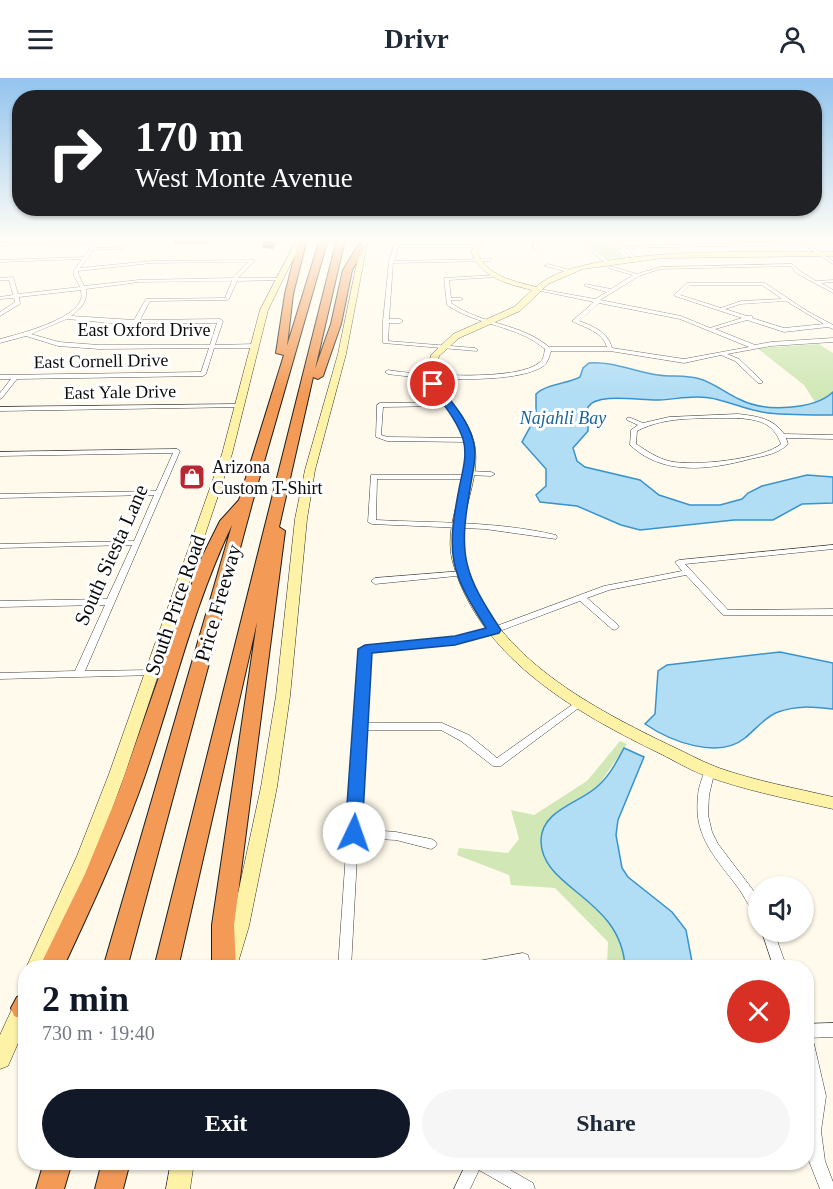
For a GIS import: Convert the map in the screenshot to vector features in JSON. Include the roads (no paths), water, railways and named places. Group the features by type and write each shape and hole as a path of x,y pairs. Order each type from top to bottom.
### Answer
{"highway":[{"path":"285,366 280,355 290,291"},
{"name":"Price Freeway","path":"117,960 246,500 308,291"},
{"name":"Price Freeway","path":"168,960 329,291"},
{"path":"298,419 310,402 336,324 343,291"},
{"path":"225,960 223,925 278,543 278,499"},
{"path":"55,960 96,874 129,791 206,563 227,521 246,500"},
{"path":"50,1189 56,1170"},
{"path":"109,1189 114,1170"}],"main road":[{"name":"South Price Road","path":"40,960 89,847 152,673 209,508 241,406 264,310 273,291"},
{"path":"229,960 240,926 269,787 283,696 304,497 314,451 345,344 355,291"},
{"path":"534,291 517,309 456,336 441,347 431,364 430,376 447,404 459,418 471,453 458,523 457,550 463,573 475,601 512,650 579,704 636,736 710,771 833,803"},
{"path":"0,1059 18,1019"},
{"path":"178,1189 182,1170"}],"street":[{"path":"0,314 18,303 16,291"},
{"path":"0,298 59,291"},
{"path":"0,341 26,334 68,317 84,300 82,291"},
{"path":"136,322 148,300 227,299 230,291"},
{"path":"389,291 385,342 475,350"},
{"path":"447,291 448,299 455,309 530,336 548,349 610,349 684,361 753,346 833,340"},
{"path":"546,291 665,314 753,346"},
{"path":"610,349 609,341 602,334 575,321 611,291"},
{"path":"683,291 678,296 723,308 784,330 831,326"},
{"path":"773,291 831,326"},
{"path":"448,299 461,298"},
{"path":"723,308 741,303 786,300"},
{"path":"652,321 665,314"},
{"path":"68,317 136,322 220,321 213,346"},
{"path":"711,329 750,317"},
{"path":"386,321 400,321"},
{"name":"East Oxford Drive","path":"26,334 58,344 87,347 255,346"},
{"name":"East Cornell Drive","path":"0,377 203,374 213,346"},
{"path":"388,372 430,376 504,375 526,372 542,365 547,357 548,349"},
{"path":"679,351 684,361"},
{"path":"722,354 737,360 760,382"},
{"path":"0,397 15,377"},
{"path":"447,404 380,405 379,439 468,440"},
{"name":"East Yale Drive","path":"0,409 241,406"},
{"path":"746,417 768,421 782,436 785,444 778,450 712,466 689,467 661,463 635,447 634,430 642,425 660,421 746,417"},
{"path":"629,419 642,425"},
{"path":"782,436 833,437"},
{"path":"624,452 635,447"},
{"name":"South Siesta Lane","path":"0,454 177,451 79,674"},
{"path":"689,467 692,477"},
{"path":"491,474 374,477 372,522 458,523 530,531 553,537"},
{"path":"0,496 158,493"},
{"path":"0,546 136,543"},
{"path":"833,547 679,562 726,613 833,612"},
{"path":"345,960 365,649 455,640 495,630 607,588 688,572"},
{"path":"375,581 463,573"},
{"path":"580,597 615,627"},
{"path":"0,604 111,602"},
{"path":"0,676 152,673"},
{"path":"360,726 442,727 465,738 497,763 579,704"},
{"path":"710,771 701,794 702,816 708,842 728,869 748,889"},
{"path":"354,833 396,836 431,844"},
{"path":"772,942 778,960"},
{"path":"517,960 523,959"},
{"path":"814,1031 833,1030"},
{"path":"814,1074 819,1096 814,1125"},
{"path":"814,1138 817,1161 828,1189"},
{"path":"462,1189 471,1170"},
{"path":"494,1170 526,1189"}],"water":[{"name":"Najahli Bay","path":"589,363 607,364 658,375 700,379 741,400 763,406 802,406 814,403 833,392 833,415 768,413 704,397 600,400 588,407 588,431 573,448 577,461 585,467 640,480 659,495 690,505 720,505 742,499 762,486 807,475 833,477 833,503 802,504 773,520 734,520 640,530 621,525 577,506 540,502 536,495 546,486 546,469 522,442 536,416 536,394 545,388 580,377 583,368"},
{"path":"780,652 833,663 833,709 798,707 778,712 745,738 722,747 694,746 667,736 645,724 655,714 658,671 667,665"},
{"path":"624,748 644,757 618,820 616,835 622,868 628,877 672,912 686,930 692,960 624,960 620,943 610,925 596,909 553,871 544,857 541,840 543,829 548,821 599,785 610,772"}],"place":[{"name":"Arizona Custom T-Shirt","path":"192,477"}]}
